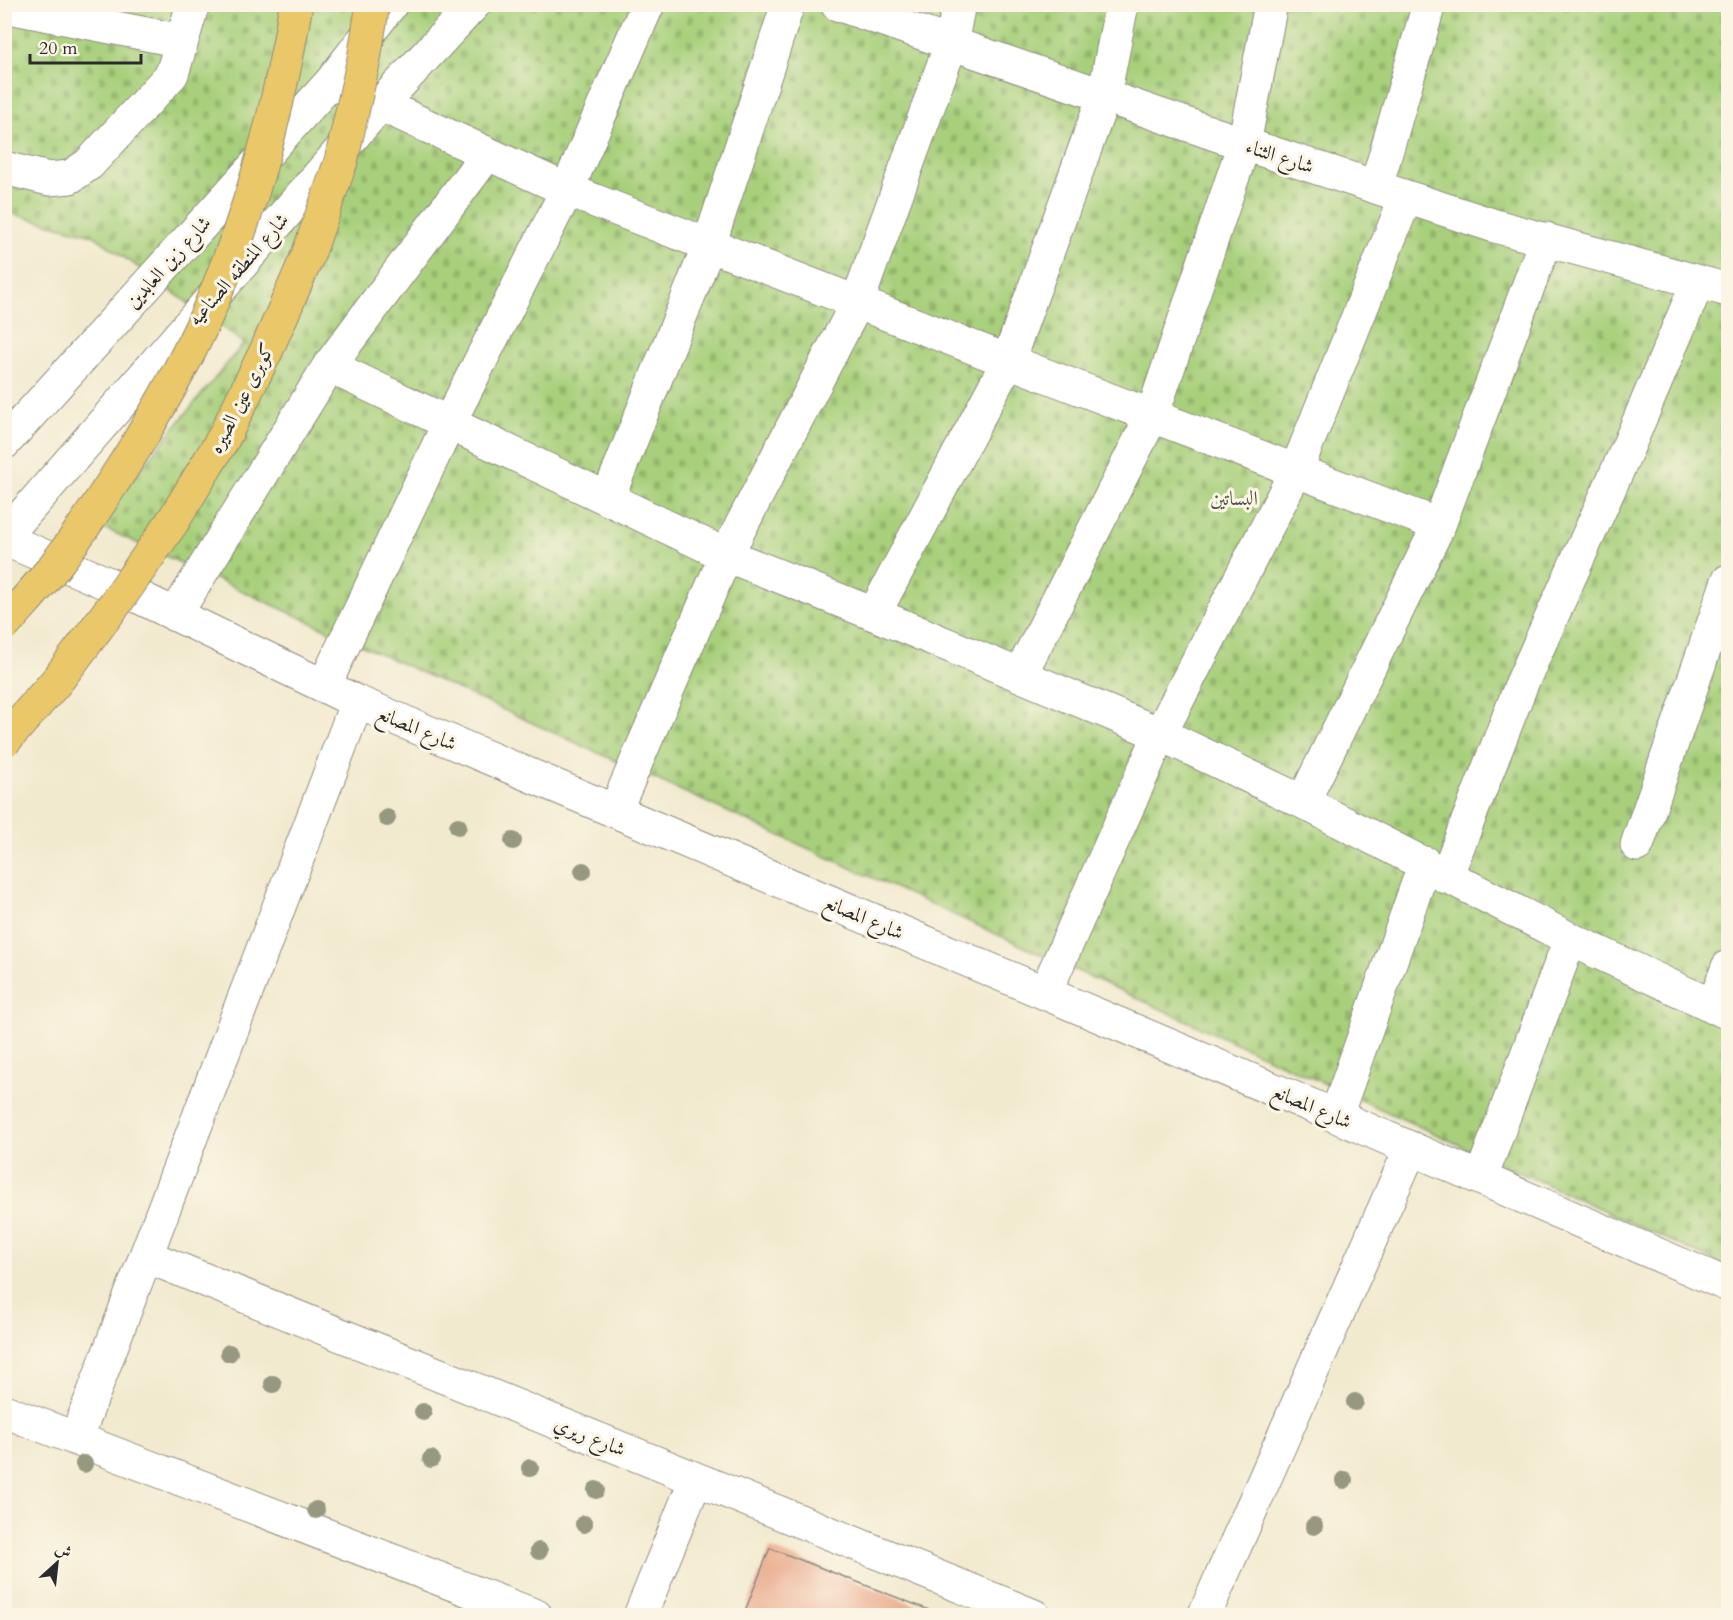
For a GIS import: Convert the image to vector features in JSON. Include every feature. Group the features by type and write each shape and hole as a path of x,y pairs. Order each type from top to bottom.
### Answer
{"highway":[{"path":"4,625 60,559 114,482 164,401 207,315 243,223 269,134 290,42 296,4"},
{"name":"كوبرى عين الصيره","path":"4,741 56,681 117,601 173,521 224,437 267,349 316,234 341,160 364,59 373,4"}],"street":[{"path":"4,168 49,179 70,177 89,164 172,74 193,4"},
{"name":"شارع زين العابدين","path":"4,443 331,82 391,4"},
{"name":"شارع المنطقه الصناعيه","path":"4,538 381,104 474,4"},
{"path":"324,686 449,423 567,190 648,4"},
{"path":"608,498 709,245 788,4"},
{"name":"شارع الثناء","path":"837,4 1244,144 1495,226 1713,286"},
{"path":"615,811 726,555 857,303 951,44 959,4"},
{"path":"874,614 1008,361 1104,96 1122,4"},
{"path":"1020,675 1152,416 1244,144 1271,4"},
{"path":"1044,993 1160,734 1296,471 1391,192 1429,4"},
{"path":"22,7 182,41"},
{"path":"331,82 567,190 1439,525"},
{"path":"175,615 329,366 487,154"},
{"path":"1303,802 1439,525 1546,239"},
{"path":"1336,1116 1436,870 1628,447 1713,286"},
{"path":"329,366 726,555 874,614 1160,734 1303,802 1570,939 1721,1010 1728,967"},
{"name":"شارع المصانع","path":"4,538 138,597 357,702 1336,1116 1728,1285"},
{"path":"1637,845 1728,581"},
{"path":"4,741 138,597"},
{"path":"76,1439 357,702"},
{"path":"1481,1178 1570,939"},
{"path":"1204,1616 1411,1148"},
{"name":"شارع ريري","path":"146,1256 1034,1616"},
{"path":"4,1411 536,1616"},
{"path":"640,1616 696,1479"}],"green space":[{"name":"البساتين","path":"4,5 1728,5 1728,1267 95,524 244,343 93,235 5,212"}],"building":[{"path":"770,1548 942,1615 942,1616 743,1616"}]}
